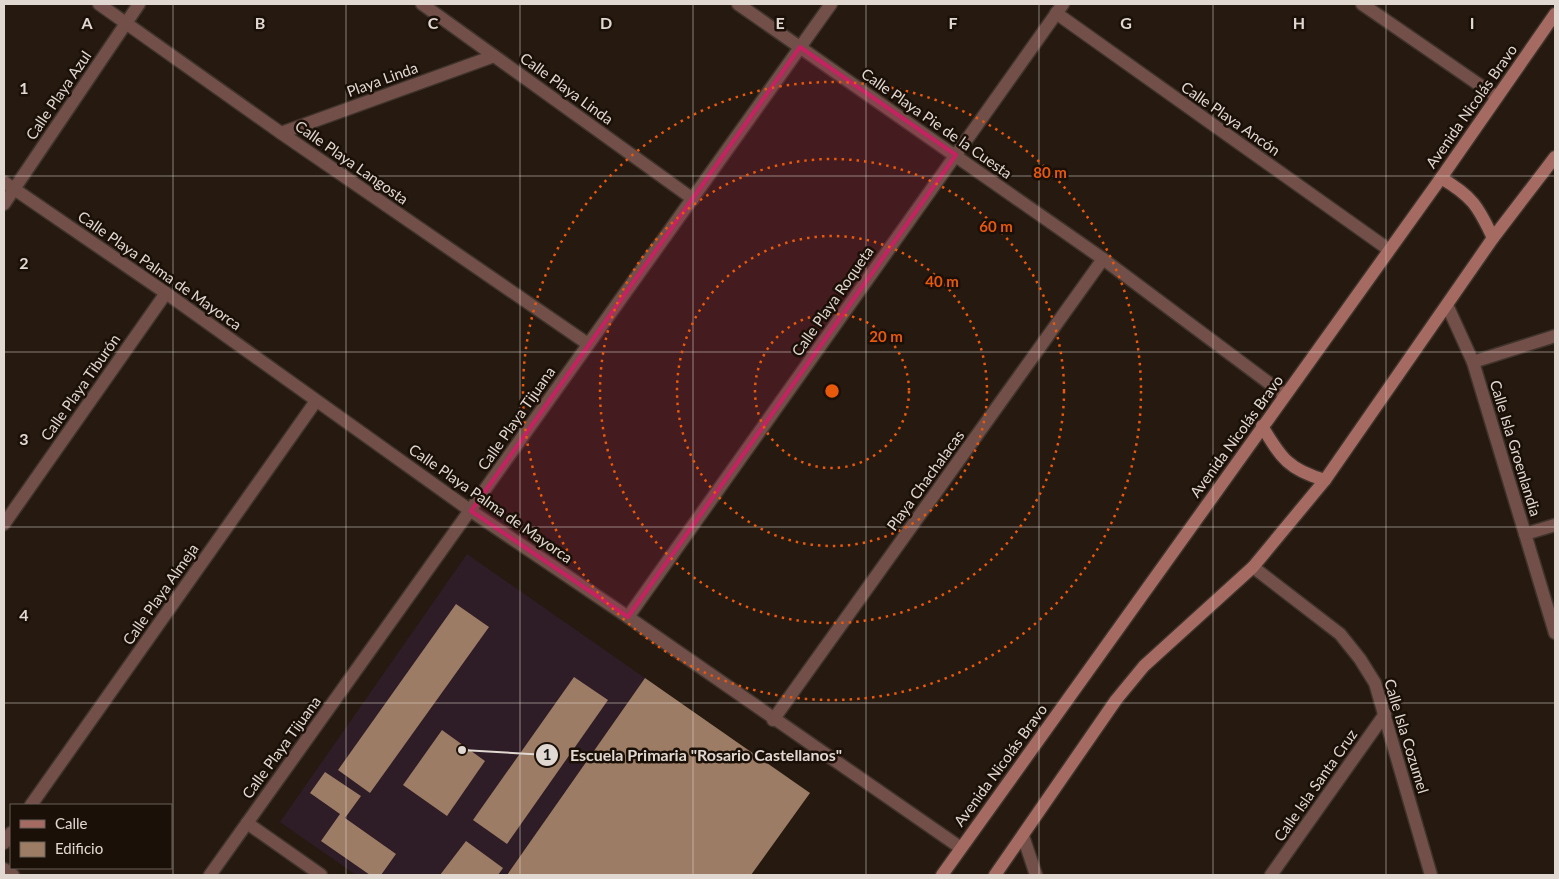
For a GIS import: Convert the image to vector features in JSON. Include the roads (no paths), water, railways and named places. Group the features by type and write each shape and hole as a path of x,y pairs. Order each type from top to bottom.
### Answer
{"street":[{"name":"Calle Playa Langosta","path":"99,4 281,133 588,344"},
{"name":"Calle Playa Azul","path":"4,204 9,186 139,4"},
{"name":"Calle Playa Linda","path":"422,4 693,199"},
{"name":"Calle Playa Pie de la Cuesta","path":"738,4 1103,259 1285,395"},
{"name":"Calle Playa Tijuana","path":"210,875 831,4"},
{"path":"1362,4 1497,97"},
{"name":"Calle Playa Roqueta","path":"628,617 1060,9"},
{"name":"Calle Playa Ancón","path":"1060,9 1388,249"},
{"name":"Avenida Nicolás Bravo","path":"942,875 1388,249 1441,178 1555,14"},
{"name":"Playa Linda","path":"281,133 494,56"},
{"path":"995,875 1116,700 1144,666 1253,566 1325,480 1493,238 1555,157"},
{"path":"1441,178 1462,190 1478,207 1493,238"},
{"name":"Calle Playa Palma de Mayorca","path":"9,186 166,293 471,511 628,617 773,720 961,848"},
{"name":"Playa Chachalacas","path":"773,720 1103,259"},
{"name":"Calle Playa Tiburón","path":"4,524 166,293"},
{"name":"Calle Isla Groenlandia","path":"1447,305 1473,362 1555,633"},
{"path":"1473,362 1555,336"},
{"name":"Calle Playa Almeja","path":"32,804 316,401"},
{"path":"1262,426 1279,455 1302,474 1325,480"},
{"path":"1525,534 1555,525"},
{"name":"Calle Isla Cozumel","path":"1253,566 1340,634 1360,659 1375,683 1431,875"},
{"name":"Calle Isla Santa Cruz","path":"1271,875 1385,714"},
{"path":"247,823 321,875"},
{"path":"1023,836 1036,875"},
{"path":"4,869 14,875"}],"place":[{"name":"Escuela Primaria \"Rosario Castellanos\"","path":"462,750"}]}
